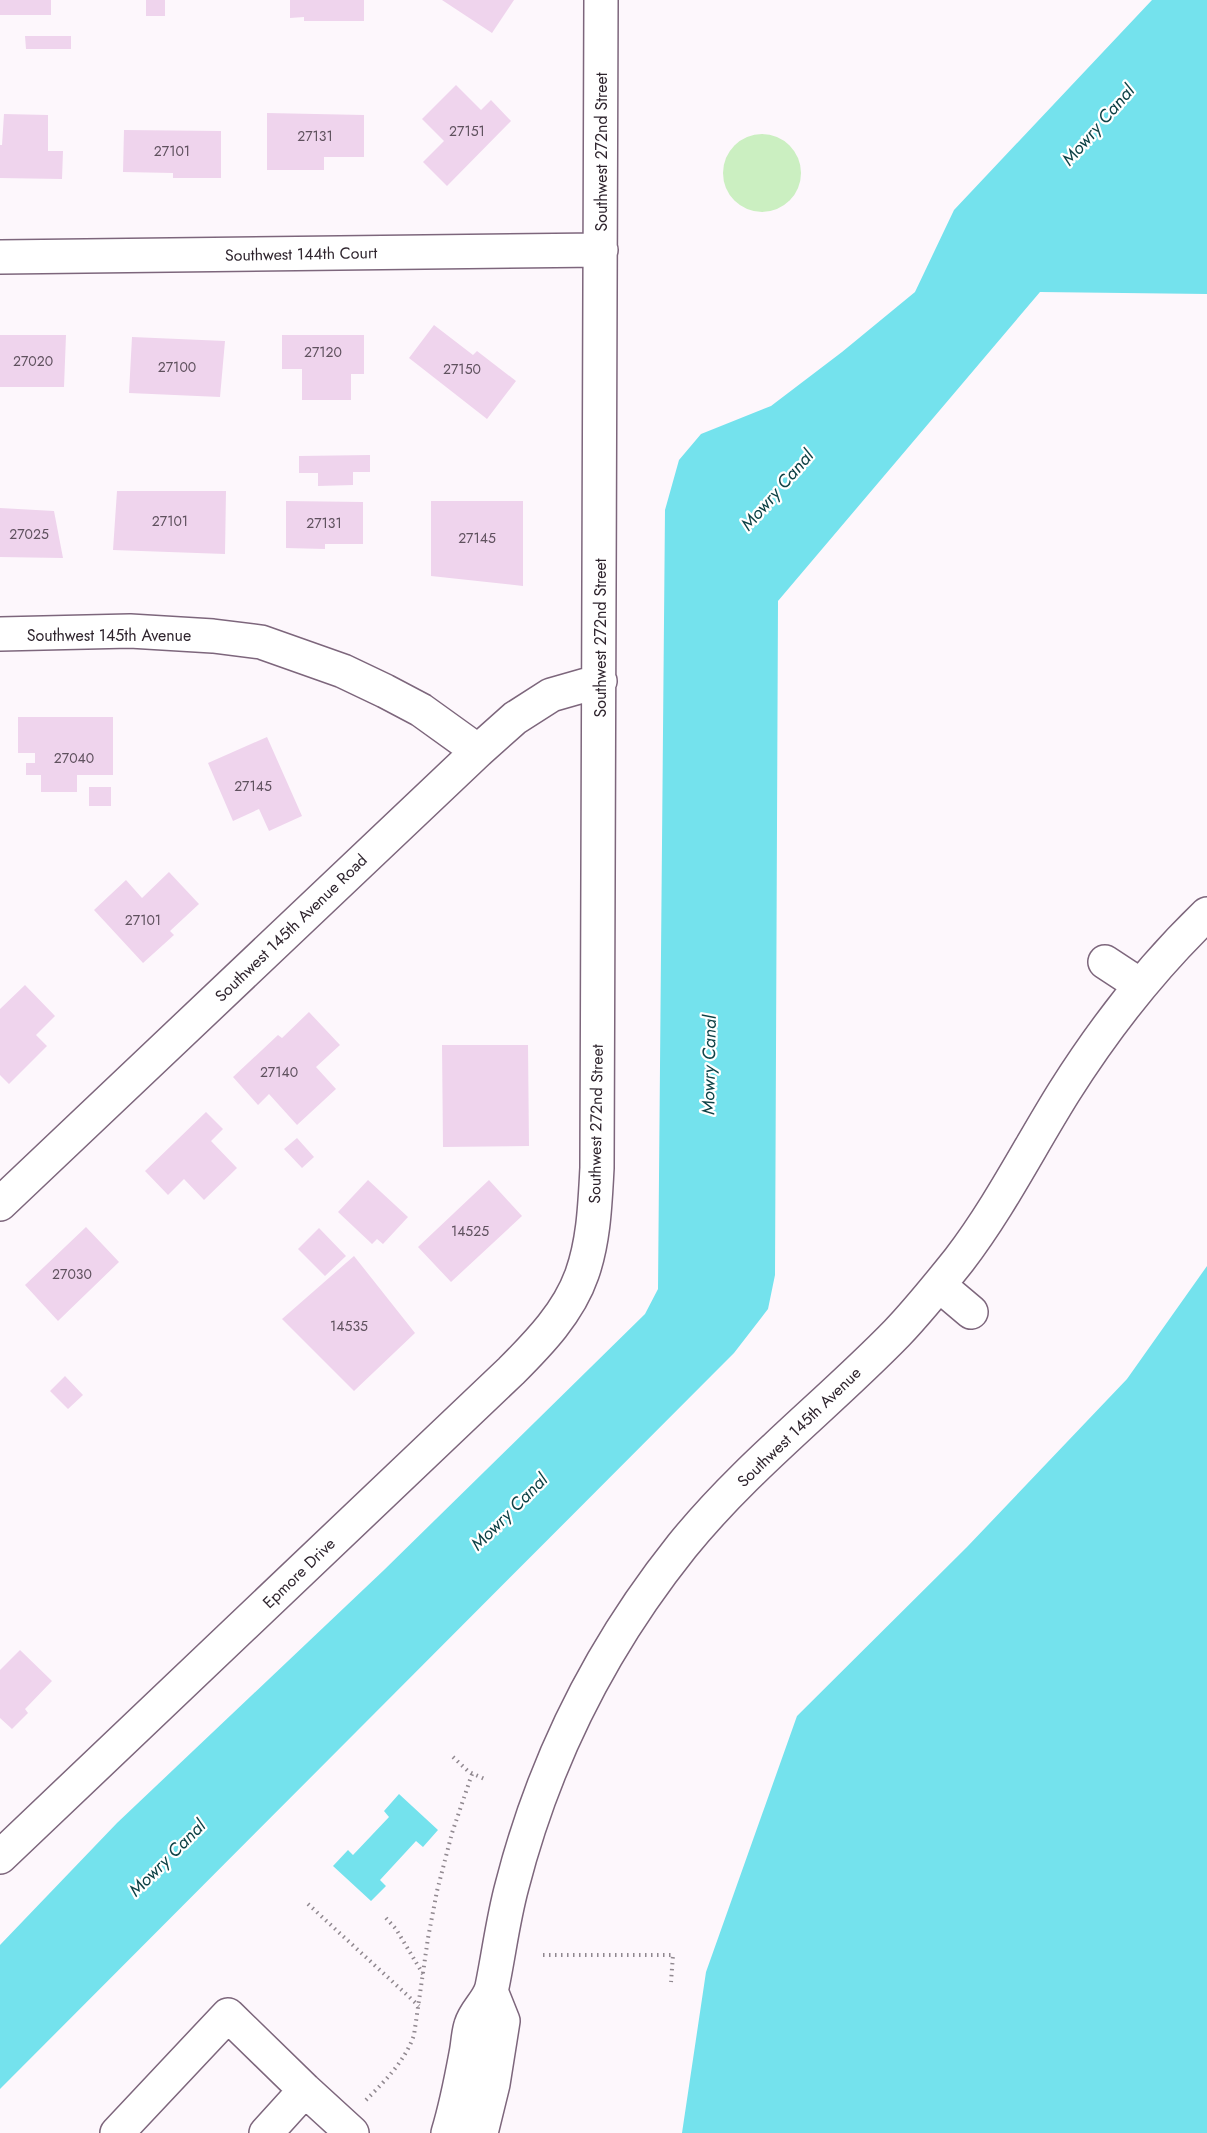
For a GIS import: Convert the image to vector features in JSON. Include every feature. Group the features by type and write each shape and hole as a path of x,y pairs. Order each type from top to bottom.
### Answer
{"street":[{"name":"Southwest 272nd Street","path":"582,1274 591,1242 597,1168 601,0"},
{"name":"Southwest 144th Court","path":"0,257 601,250"},
{"name":"Southwest 145th Avenue","path":"0,634 130,631 213,636 261,642 343,670 421,710 478,750"},
{"name":"Southwest 145th Avenue Road","path":"0,1204 478,750 516,718 551,695 600,681"},
{"name":"Southwest 145th Avenue","path":"448,2133 461,2080 471,2022 491,1991 510,1889 539,1797 575,1714 620,1632 667,1566 702,1523 783,1441 896,1334 939,1285 980,1230 1077,1072 1140,985 1207,914"},
{"path":"1105,962 1140,985"},
{"name":"Epmore Drive","path":"0,1857 511,1371 555,1322 582,1274"},
{"path":"939,1285 972,1312"},
{"path":"481,2133 493,2084 503,2021 491,1991"},
{"path":"117,2133 228,2014 306,2090 357,2119"},
{"path":"266,2133 306,2090"}],"path":[{"path":"453,1757 472,1774 487,1780"},
{"path":"357,2119 394,2071 414,2035 430,1924 442,1872 472,1774"},
{"path":"308,1904 419,2007"},
{"path":"386,1917 396,1929 423,1975"},
{"path":"543,1955 673,1955 671,1982"}],"green space":[{"path":"762,134 777,137 790,145 798,158 801,173 798,188 790,201 777,209 762,212 747,209 734,201 726,188 723,173 726,158 734,145 747,137"}],"water":[{"name":"Mowry Canal","path":"1152,0 1207,0 1207,294 1040,292 778,601 775,1275 768,1309 734,1353 0,2089 0,1945 117,1823 384,1570 645,1314 658,1289 665,510 679,460 701,434 771,406 915,292 954,210"},
{"path":"1207,1266 1207,2133 682,2133 706,1972 797,1716 967,1547 1127,1379"},
{"path":"399,1794 438,1830 423,1847 416,1841 380,1880 386,1886 371,1901 333,1866 348,1850 353,1855 389,1817 384,1811"}],"building":[{"path":"0,0 51,0 51,15 0,15"},
{"path":"146,0 165,0 165,16 146,16"},
{"path":"290,0 364,0 364,21 304,21 304,17 290,18"},
{"path":"442,0 514,0 492,33"},
{"path":"25,36 71,36 71,49 26,49"},
{"path":"456,85 481,110 491,100 511,121 447,186 423,162 444,141 422,119"},
{"path":"267,113 364,115 364,157 324,157 324,170 267,170"},
{"path":"4,114 48,115 48,151 63,151 62,179 0,178 0,145 2,145"},
{"path":"124,130 221,131 221,178 173,178 173,173 123,172"},
{"path":"434,325 473,355 477,351 516,381 487,419 409,358"},
{"path":"0,335 66,335 64,387 0,387"},
{"path":"282,335 364,335 364,374 351,374 351,400 302,400 302,369 282,369"},
{"path":"132,337 225,341 220,397 129,393"},
{"path":"370,455 370,472 353,472 353,485 318,486 318,473 299,473 299,456"},
{"path":"117,491 226,491 225,554 113,550"},
{"path":"286,501 363,502 363,544 325,544 325,549 286,548"},
{"path":"431,501 523,501 523,586 431,576"},
{"path":"0,508 54,511 63,558 0,557"},
{"path":"18,717 113,717 113,775 77,775 77,792 41,792 41,775 26,775 26,763 35,763 35,753 18,753"},
{"path":"267,737 302,816 269,831 259,809 233,821 208,763"},
{"path":"89,787 111,787 111,806 89,806"},
{"path":"169,872 199,904 170,931 174,935 143,963 94,910 126,880 142,898"},
{"path":"25,985 55,1016 36,1035 47,1046 9,1084 0,1075 0,1009"},
{"path":"309,1012 340,1045 316,1067 336,1089 297,1125 269,1094 258,1105 233,1077 278,1035 282,1038"},
{"path":"442,1045 528,1045 529,1146 443,1147"},
{"path":"206,1112 223,1129 211,1141 237,1168 204,1200 184,1179 168,1195 145,1171"},
{"path":"297,1138 314,1157 302,1168 284,1149"},
{"path":"368,1180 408,1217 383,1244 377,1239 372,1244 338,1212"},
{"path":"489,1180 522,1216 451,1282 418,1247"},
{"path":"86,1227 119,1262 58,1321 25,1285"},
{"path":"319,1228 346,1256 325,1276 298,1249"},
{"path":"354,1256 415,1333 354,1391 282,1319"},
{"path":"65,1376 83,1395 68,1409 50,1391"},
{"path":"20,1650 52,1681 25,1709 28,1713 12,1729 0,1718 0,1670"}]}
